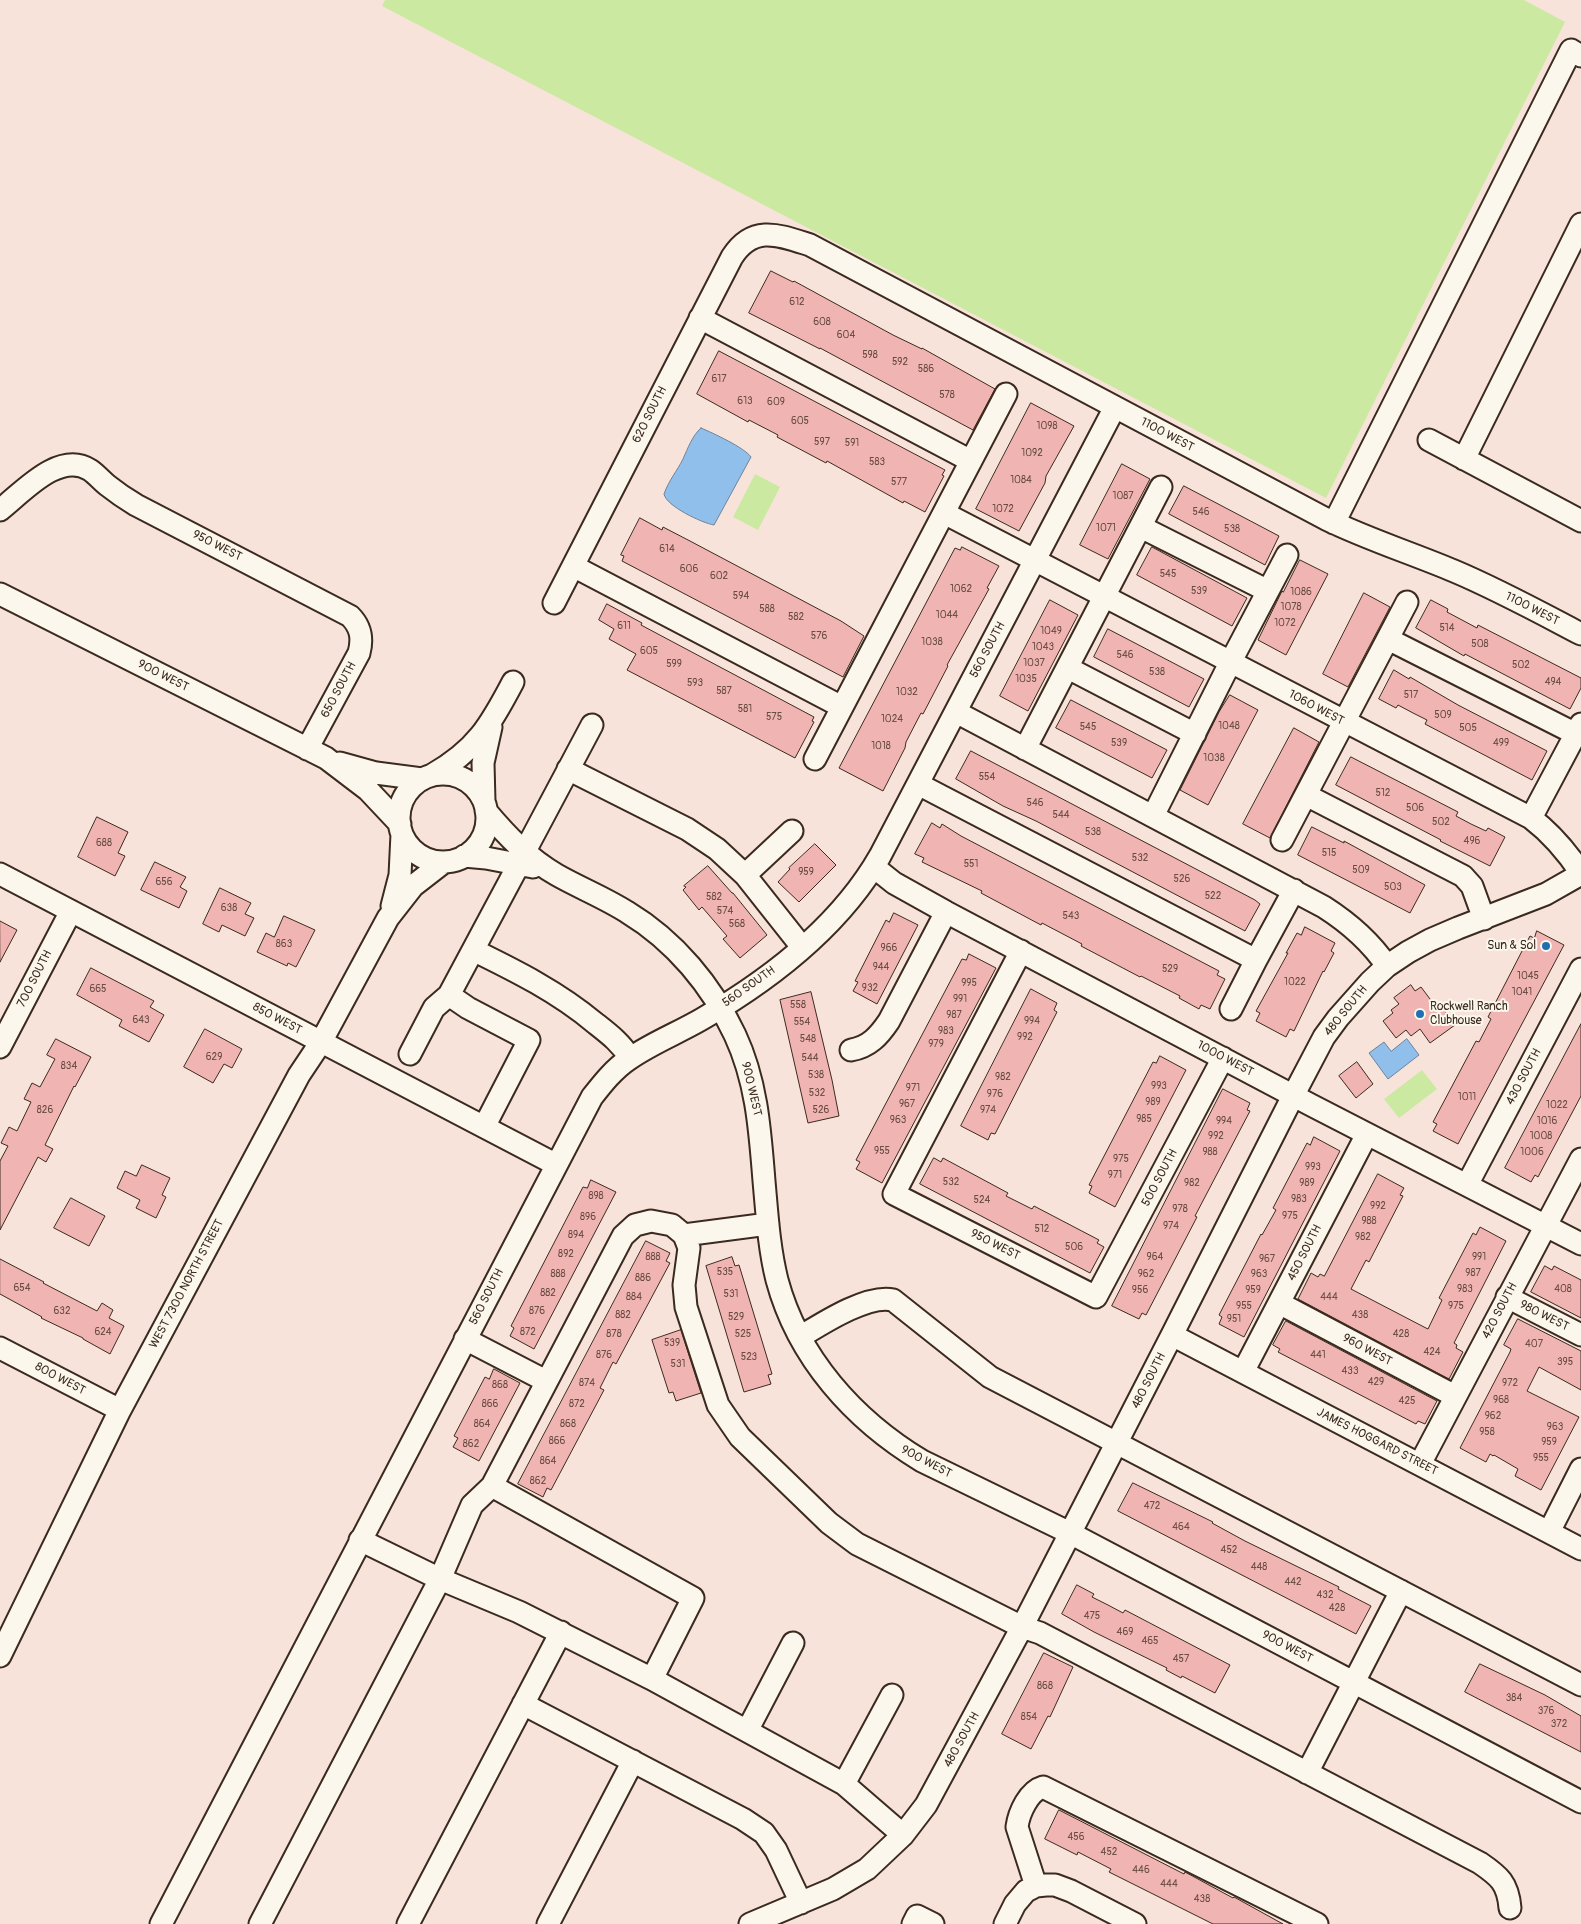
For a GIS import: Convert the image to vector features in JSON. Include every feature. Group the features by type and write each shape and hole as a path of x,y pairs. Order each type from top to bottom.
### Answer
{"street":[{"path":"1334,523 1571,50 1581,56"},
{"name":"1100 WEST","path":"756,236 773,234 810,245 1334,523 1463,575 1581,634"},
{"path":"1464,459 1579,234"},
{"name":"620 SOUTH","path":"554,603 736,250 756,236"},
{"path":"700,318 971,461"},
{"path":"815,759 1006,394"},
{"name":"560 SOUTH","path":"161,1924 555,1164 592,1097 613,1071 630,1058 703,1019 758,982 802,947 837,915 854,896 874,867 1115,407"},
{"path":"1429,440 1581,521"},
{"name":"950 WEST","path":"0,510 53,469 67,464 74,465 89,470 117,493 136,505 343,611 356,621 359,628"},
{"path":"1025,749 1161,487"},
{"name":"1060 WEST","path":"944,513 1104,598 1531,818 1559,842 1581,874"},
{"path":"1141,526 1268,591"},
{"path":"1153,816 1287,555"},
{"path":"573,566 842,707"},
{"name":"900 WEST","path":"0,594 316,754 368,790 401,829"},
{"path":"1282,840 1407,602"},
{"name":"650 SOUTH","path":"316,754 359,653 362,637 359,628"},
{"path":"1388,639 1578,729 1531,818"},
{"path":"1068,668 1195,734"},
{"path":"492,722 483,762 487,822 482,837 473,850 454,860 444,862 423,857 407,843 401,829 399,813 404,798 414,785 461,756 474,745 492,722 513,682"},
{"path":"956,712 1324,906 1358,932 1388,966"},
{"path":"410,1054 434,1008 449,995 592,725"},
{"name":"900 WEST","path":"316,754 376,772 427,777"},
{"path":"568,768 687,828 717,849 745,875 802,947"},
{"path":"427,777 442,774 463,778 472,784 485,806"},
{"path":"918,784 1256,960"},
{"path":"1306,795 1463,876 1472,886 1484,919"},
{"name":"900 WEST","path":"485,806 522,858"},
{"name":"WEST 7300 NORTH STREET","path":"388,918 400,875 401,829"},
{"path":"745,875 792,831"},
{"name":"900 WEST","path":"464,856 522,858 557,874 614,904 650,928 696,972 720,1007 742,1052 753,1088 759,1118 768,1224 778,1281 785,1305 800,1337 816,1363 842,1398 876,1430 898,1447 922,1461 1070,1533 1581,1802"},
{"name":"WEST 7300 NORTH STREET","path":"0,1656 120,1410 299,1075 321,1042 388,918 413,886 444,862"},
{"name":"1000 WEST","path":"874,867 894,883 946,912 1294,1096 1581,1244"},
{"name":"850 WEST","path":"0,874 555,1164"},
{"name":"480 SOUTH","path":"750,1924 833,1889 867,1869 903,1835 926,1806 1022,1627 1324,1037 1338,1018 1370,982 1388,966 1430,940 1546,894 1581,874"},
{"path":"1231,1008 1294,890"},
{"name":"700 SOUTH","path":"0,1047 71,911"},
{"path":"851,1050 869,1044 881,1034 946,912"},
{"path":"473,950 566,1000 623,1046 630,1058"},
{"name":"950 WEST","path":"1020,951 894,1194 1096,1297"},
{"name":"430 SOUTH","path":"1467,1185 1581,969"},
{"path":"449,995 468,1008 529,1040 484,1127"},
{"name":"500 SOUTH","path":"1096,1297 1223,1058"},
{"name":"450 SOUTH","path":"1243,1372 1367,1134"},
{"name":"420 SOUTH","path":"1420,1464 1581,1159"},
{"path":"260,1924 440,1579 472,1505 492,1486 619,1243 634,1225 651,1221 672,1225 684,1235 689,1248 684,1285 686,1307 716,1400 724,1416 740,1437 829,1523 857,1544 1022,1627 1040,1633 1480,1863 1499,1877 1505,1884 1510,1908"},
{"path":"684,1235 768,1224"},
{"name":"980 WEST","path":"1507,1297 1581,1335"},
{"path":"800,1337 870,1300 885,1298 893,1300 990,1377 1581,1685"},
{"name":"960 WEST","path":"1279,1303 1455,1396"},
{"name":"JAMES HOGGARD STREET","path":"1172,1335 1581,1548"},
{"path":"465,1339 546,1382"},
{"name":"800 WEST","path":"0,1348 120,1410"},
{"path":"1549,1532 1581,1469"},
{"path":"492,1486 693,1598 652,1679"},
{"path":"360,1540 440,1579 519,1612 560,1632 748,1731 844,1784 903,1835"},
{"path":"1307,1773 1401,1592"},
{"path":"408,1924 560,1632"},
{"path":"748,1731 793,1643"},
{"path":"844,1784 892,1695"},
{"path":"523,1704 743,1819 764,1833 776,1850 800,1903"},
{"path":"548,1924 633,1761"},
{"path":"1036,1886 1017,1827 1019,1818 1033,1792 1044,1787 1317,1924"},
{"path":"1005,1924 1020,1898 1036,1886 1055,1886 1135,1924"},
{"path":"913,1924 917,1916 933,1924"}],"green space":[{"path":"385,0 1524,0 1565,22 1326,498 382,6"},
{"path":"755,474 780,487 758,530 733,517"},
{"path":"1422,1070 1437,1089 1399,1118 1384,1099"}],"water":[{"path":"701,428 736,445 751,457 714,525 701,521 678,509 666,499 664,494 693,438"},
{"path":"1407,1039 1419,1055 1388,1079 1369,1053 1384,1042 1391,1051"}],"building":[{"path":"771,271 794,281 893,335 922,348 995,389 973,430 820,348 749,313"},
{"path":"719,351 945,470 942,475 944,476 925,512 904,501 903,503 827,461 826,463 777,437 778,435 749,420 748,422 697,394"},
{"path":"1031,403 1074,426 1046,476 1045,483 1019,531 976,509"},
{"path":"1122,464 1150,479 1108,559 1080,545"},
{"path":"1184,486 1279,536 1265,565 1169,514"},
{"path":"640,518 662,530 663,527 690,541 841,621 864,636 843,677 622,561 624,556 621,555"},
{"path":"962,547 999,566 987,588 989,589 947,665 923,714 921,713 906,742 905,748 883,791 839,768 955,548 960,550"},
{"path":"1152,547 1247,598 1232,626 1137,575"},
{"path":"1300,560 1328,574 1286,655 1258,640 1282,591"},
{"path":"1364,593 1390,607 1348,687 1323,674"},
{"path":"1050,600 1078,615 1028,711 1000,696"},
{"path":"1431,600 1448,609 1447,612 1477,628 1478,625 1581,678 1581,688 1570,709 1465,654 1464,656 1416,628"},
{"path":"607,604 642,623 641,625 814,717 812,721 814,722 795,758 627,670 636,654 609,639 614,629 599,620"},
{"path":"1108,629 1204,679 1189,707 1094,657"},
{"path":"1394,670 1547,751 1532,780 1425,724 1427,720 1398,705 1396,708 1379,699"},
{"path":"1230,695 1258,710 1208,805 1180,790 1219,712"},
{"path":"1071,700 1167,750 1152,778 1056,728"},
{"path":"1294,728 1319,742 1270,838 1243,824"},
{"path":"971,751 1255,900 1260,904 1245,931 1036,821 1003,806 956,779"},
{"path":"1351,757 1458,812 1456,816 1471,824 1486,831 1488,828 1505,837 1490,866 1336,785"},
{"path":"97,817 128,832 118,853 125,856 115,876 78,857"},
{"path":"932,823 940,828 942,824 961,836 1219,971 1217,975 1225,979 1210,1009 1201,1005 1199,1009 1179,998 1180,996 1081,946 1082,944 1042,923 1041,925 981,893 982,891 922,862 924,858 915,854"},
{"path":"1312,827 1344,843 1344,841 1425,885 1410,913 1298,855"},
{"path":"815,844 836,865 799,902 778,882 789,868"},
{"path":"155,862 186,877 180,887 187,891 179,908 141,890"},
{"path":"708,866 767,935 740,958 723,939 727,936 702,907 699,910 683,890 686,887 684,886"},
{"path":"220,888 251,903 245,914 254,918 245,936 222,925 219,932 203,924"},
{"path":"894,913 918,925 877,1004 853,991 858,982 855,981 886,920 889,922"},
{"path":"284,916 315,930 296,967 288,963 287,966 257,952 266,933 274,937"},
{"path":"0,921 17,930 0,962"},
{"path":"1305,927 1335,943 1331,951 1334,953 1323,971 1294,1031 1290,1029 1286,1037 1256,1021 1260,1013 1256,1011 1297,933 1301,935"},
{"path":"1537,931 1564,945 1458,1144 1433,1131 1437,1124 1433,1122 1476,1041 1479,1042 1491,1019 1488,1017 1530,936 1534,938"},
{"path":"969,954 996,968 882,1183 856,1169 860,1162 856,1160 962,959 966,960"},
{"path":"91,968 154,1001 150,1007 164,1015 149,1042 119,1026 122,1020 77,995"},
{"name":"Rockwell Ranch Clubhouse","path":"1411,985 1415,991 1421,987 1436,1007 1440,1004 1455,1025 1430,1043 1420,1029 1411,1036 1406,1030 1396,1038 1383,1021 1393,1013 1391,1010 1399,1004 1394,998"},
{"path":"1031,989 1057,1003 1054,1010 1057,1012 995,1134 991,1133 988,1140 961,1126"},
{"path":"811,992 839,1116 808,1123 780,1000"},
{"path":"1581,1024 1581,1096 1538,1177 1535,1175 1531,1182 1505,1168"},
{"path":"205,1029 242,1049 232,1068 224,1064 213,1083 184,1067"},
{"path":"56,1039 91,1057 74,1086 45,1145 53,1149 46,1162 38,1157 0,1230 0,1161 8,1146 1,1143 9,1127 17,1131 31,1102 24,1099 32,1083 40,1087 55,1059 47,1055"},
{"path":"1160,1056 1186,1070 1115,1207 1089,1193 1092,1186 1089,1185 1153,1062 1156,1063"},
{"path":"1357,1062 1373,1084 1356,1098 1339,1076"},
{"path":"1223,1089 1250,1103 1247,1110 1250,1111 1146,1315 1142,1313 1139,1319 1112,1306"},
{"path":"1314,1137 1340,1151 1244,1337 1219,1324 1222,1317 1219,1315 1261,1234 1276,1210 1273,1208 1307,1143 1310,1145"},
{"path":"934,1158 941,1162 943,1158 1008,1193 1006,1196 1032,1209 1034,1206 1099,1240 1097,1243 1104,1247 1090,1273 920,1184"},
{"path":"142,1165 170,1178 162,1195 166,1197 156,1218 136,1208 140,1200 117,1188 125,1171 136,1176"},
{"path":"1378,1174 1404,1188 1400,1195 1403,1196 1369,1262 1366,1260 1351,1289 1428,1329 1442,1300 1439,1298 1473,1233 1476,1235 1480,1227 1506,1241 1454,1343 1457,1345 1456,1348 1463,1352 1449,1379 1298,1299 1311,1273 1318,1277 1320,1274 1324,1276"},
{"path":"591,1180 616,1192 534,1349 510,1336 514,1328 511,1326 583,1187 587,1188"},
{"path":"71,1198 105,1216 89,1246 54,1228"},
{"path":"646,1241 670,1253 666,1261 670,1263 616,1364 613,1362 600,1388 604,1390 551,1490 547,1488 543,1497 518,1484"},
{"path":"732,1257 735,1266 739,1265 772,1374 768,1375 771,1384 744,1392 706,1266"},
{"path":"0,1259 97,1311 102,1303 113,1310 109,1318 124,1326 110,1354 0,1294"},
{"path":"1545,1266 1552,1270 1554,1266 1581,1280 1581,1318 1531,1292"},
{"path":"1518,1319 1581,1351 1581,1390 1539,1367 1527,1391 1579,1417 1541,1490 1515,1476 1518,1469 1494,1455 1490,1454 1486,1462 1460,1448 1510,1352 1511,1349 1504,1345"},
{"path":"1286,1321 1437,1401 1425,1424 1418,1421 1416,1424 1278,1352 1280,1349 1273,1345"},
{"path":"681,1330 701,1393 676,1401 673,1392 669,1393 652,1340"},
{"path":"494,1369 520,1383 479,1461 453,1447 458,1438 454,1436 485,1377 489,1379"},
{"path":"1133,1483 1339,1587 1338,1589 1371,1606 1356,1634 1118,1511"},
{"path":"1077,1585 1094,1594 1092,1597 1123,1613 1125,1610 1230,1665 1215,1693 1182,1676 1181,1678 1166,1670 1167,1668 1062,1614"},
{"path":"1044,1653 1073,1667 1050,1717 1048,1716 1031,1749 1002,1734"},
{"path":"1480,1664 1545,1695 1581,1716 1581,1752 1465,1692"},
{"path":"1059,1810 1184,1874 1185,1872 1283,1924 1213,1924 1109,1872 1111,1869 1078,1852 1077,1855 1045,1839"}],"place":[{"name":"Sun & Sol","path":"1546,946"},
{"name":"Rockwell Ranch Clubhouse","path":"1420,1014"}]}
